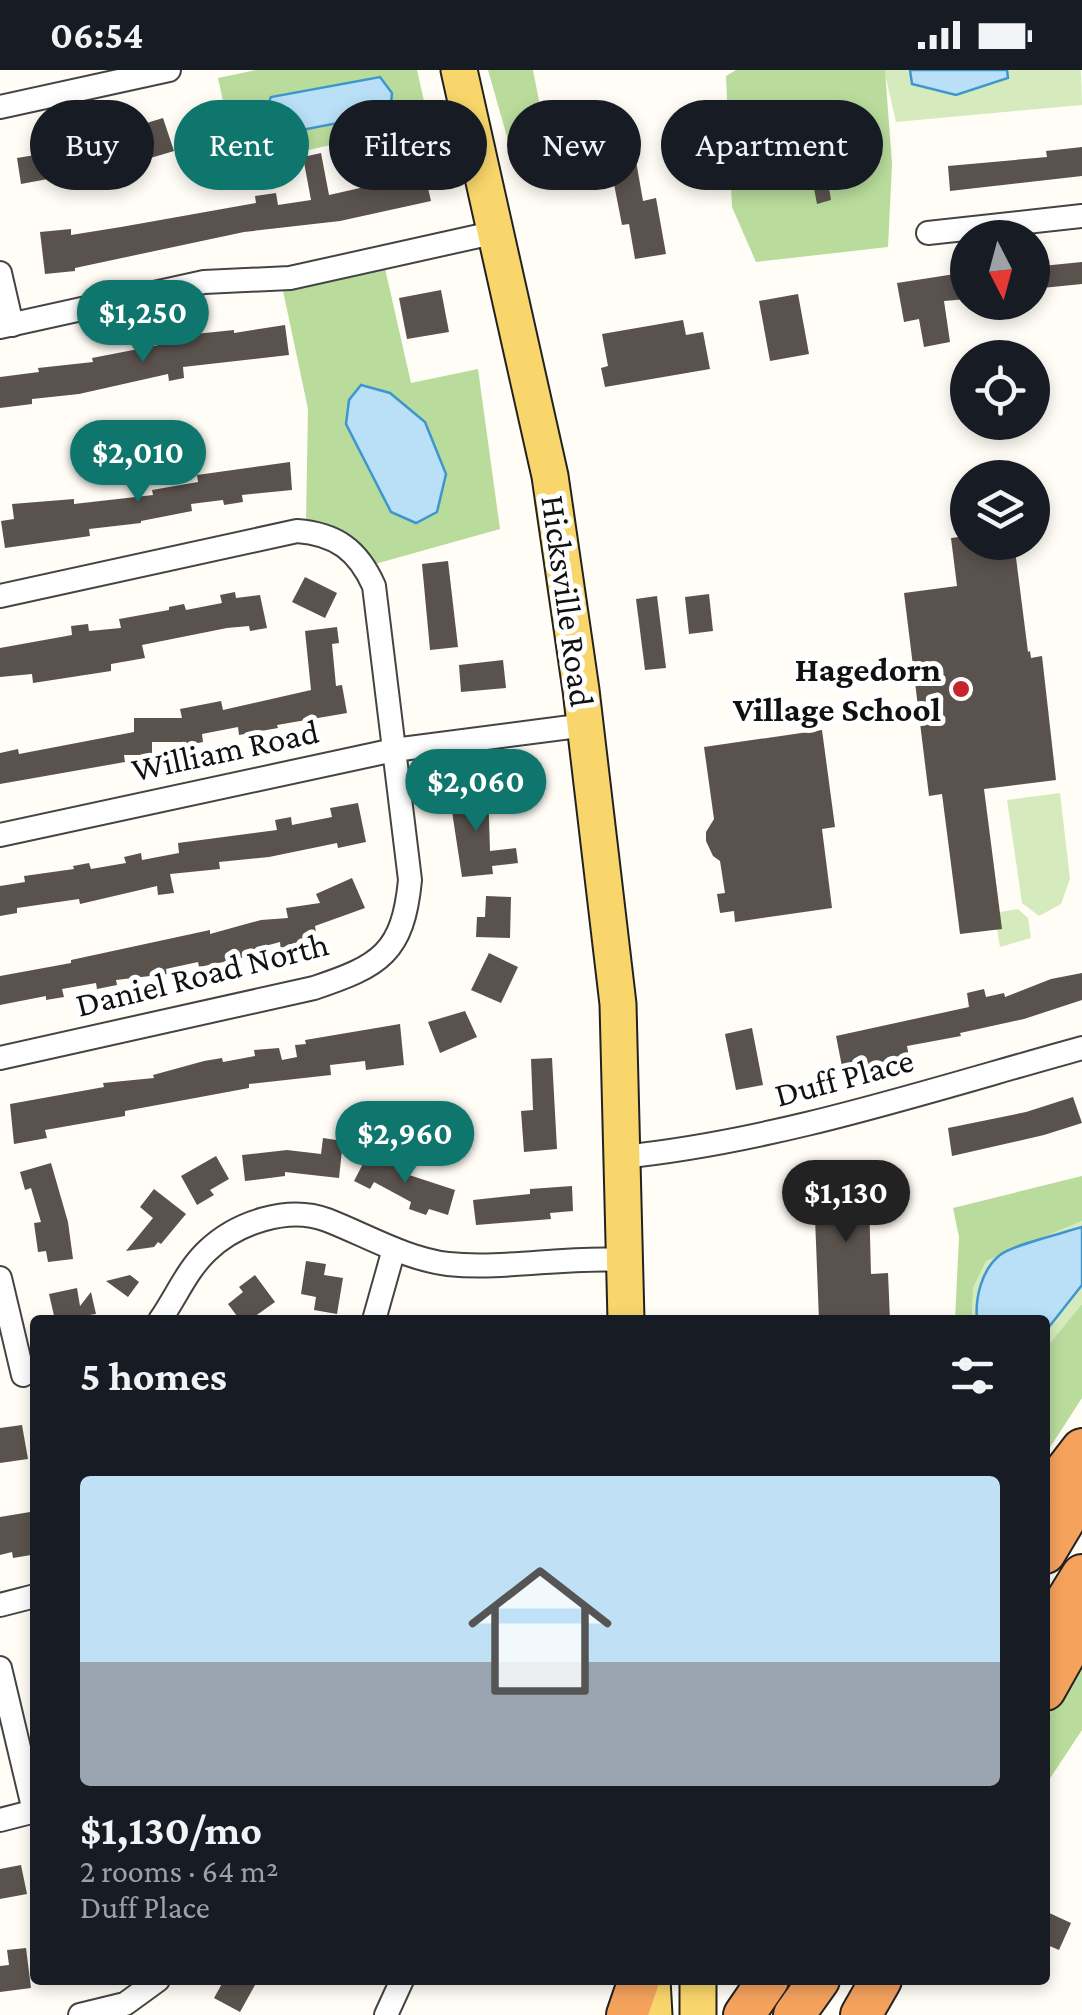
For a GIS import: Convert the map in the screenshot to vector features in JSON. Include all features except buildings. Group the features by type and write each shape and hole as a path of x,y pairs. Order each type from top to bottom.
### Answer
{"highway":[{"path":"1050,1491 1082,1449"},
{"path":"1050,1545 1082,1491"},
{"path":"1050,1627 1082,1575"},
{"path":"1050,1681 1082,1624"},
{"path":"626,2015 636,1985"},
{"path":"744,2015 765,1985"},
{"path":"794,2015 815,1985"},
{"path":"861,2015 878,1985"}],"main road":[{"name":"Hicksville Road","path":"460,70 550,476 586,725 618,1004 626,1315"},
{"path":"652,1985 654,2015"},
{"path":"698,1985 698,2015"}],"street":[{"path":"0,107 170,70"},
{"path":"928,233 1082,216"},
{"path":"0,272 6,326 204,282 290,278 497,232"},
{"name":"Daniel Road North","path":"0,596 276,534 320,533 355,553 374,586 410,880 399,955 314,988 0,1058"},
{"name":"William Road","path":"0,835 394,750 586,725"},
{"name":"Duff Place","path":"621,1164 776,1133 1082,1048"},
{"path":"163,1315 207,1250 239,1228 269,1218 321,1218 394,1249 447,1264 623,1260"},
{"path":"375,1315 394,1249"},
{"path":"0,1278 29,1374 0,1381"},
{"path":"0,1604 30,1597"},
{"path":"0,1668 30,1791"},
{"path":"0,1820 30,1812"},
{"path":"80,2015 125,2004 151,1985"},
{"path":"386,2015 400,1985"}],"green space":[{"path":"256,70 417,70 424,100 329,100 329,145 309,150 309,100 223,100 218,78"},
{"path":"488,70 533,70 539,100 507,100 507,137"},
{"path":"736,70 885,70 892,164 888,247 756,262 732,207 731,190 883,190 883,100 727,100 726,76"},
{"path":"884,70 910,70 912,85 1007,78 1007,70 1081,70 1082,105 896,122"},
{"path":"384,264 411,383 478,369 500,529 375,564 361,546 306,523 308,409 282,286"},
{"path":"1060,793 1070,879 1061,904 1039,916 1022,903 1007,800"},
{"path":"1018,909 1028,918 1031,938 1000,947 1000,912"},
{"path":"1082,1176 1082,1221 986,1261 973,1288 972,1315 955,1315 959,1237 953,1208"},
{"path":"1082,1221 1082,1304 1050,1343 1050,1315 972,1315 973,1288 986,1261"},
{"path":"1082,1304 1082,1398 1050,1447 1050,1343"},
{"path":"1082,1661 1082,1730 1050,1778 1050,1714"}],"water":[{"path":"910,70 1007,70 1008,78 956,95 912,84"},
{"path":"380,77 392,93 391,100 329,100 329,125 309,129 309,100 270,100"},
{"path":"361,385 390,393 425,422 446,474 437,512 416,523 391,512 346,424 349,400"},
{"path":"1082,1227 1082,1285 1050,1326 1050,1315 977,1315 981,1285 993,1261 1026,1243"}],"place":[{"name":"Hagedorn Village School","path":"961,689"}]}
